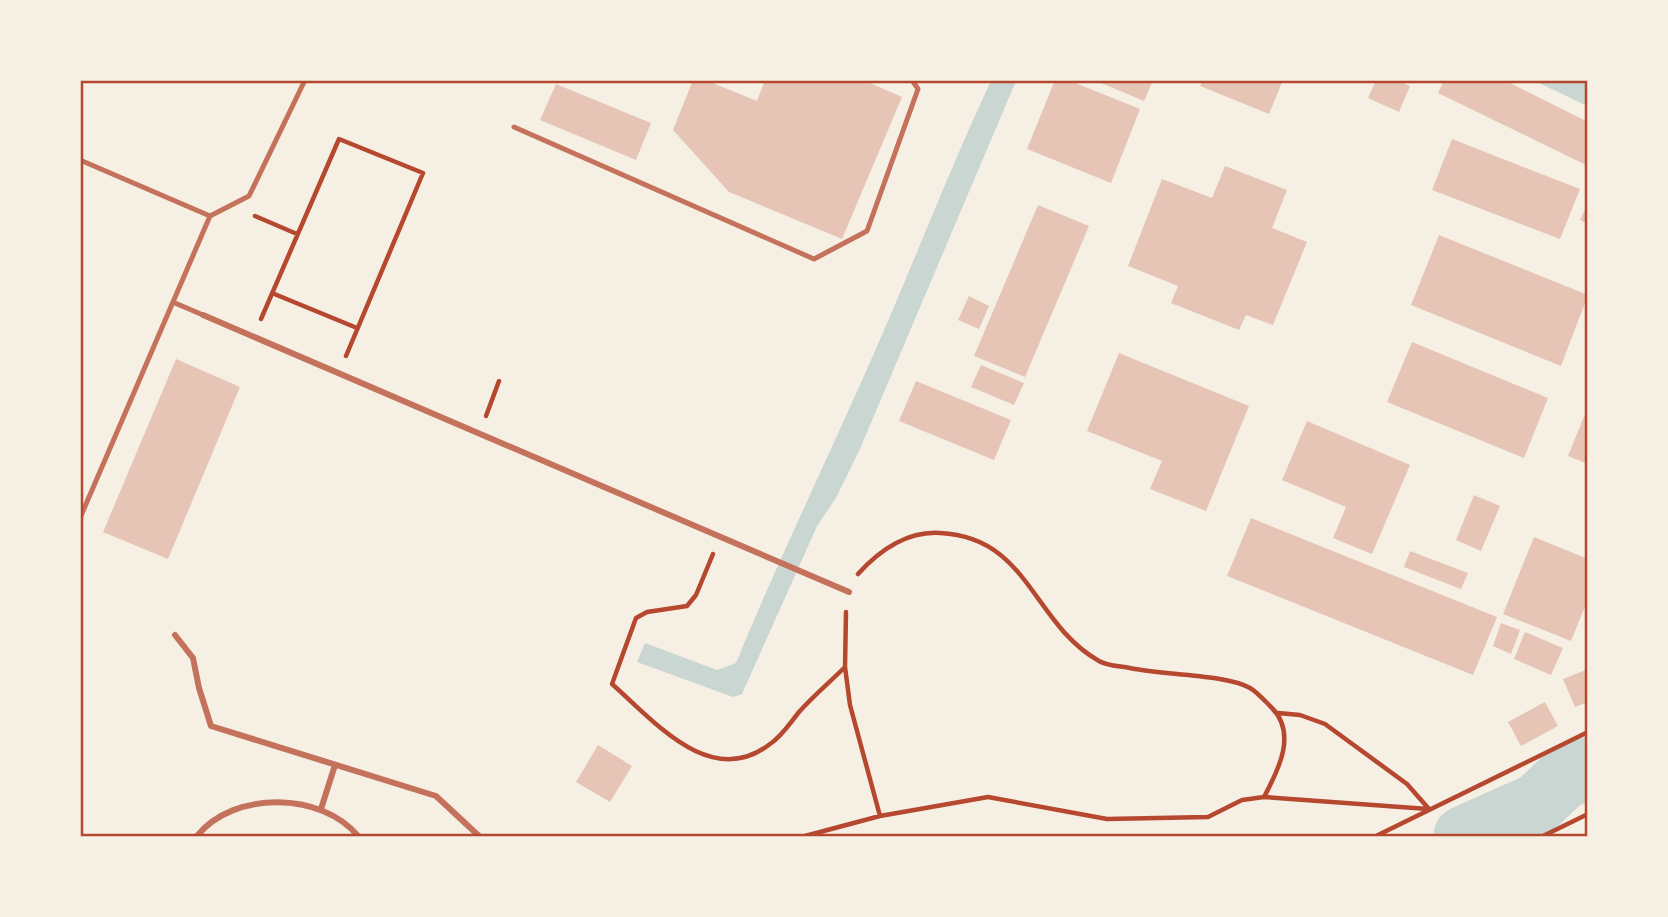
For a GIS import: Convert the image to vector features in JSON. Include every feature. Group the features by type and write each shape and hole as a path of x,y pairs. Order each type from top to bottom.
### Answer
{"street":[{"path":"203,315 849,592"},
{"path":"175,635 193,658 198,688 211,726 436,796 479,836"},
{"path":"321,808 335,765"},
{"path":"197,836 206,826 258,804 288,803 321,808 346,821 358,836"}],"lane":[{"path":"80,518 210,216 249,196 305,80"},
{"path":"514,127 814,259 867,230 918,89 912,80"},
{"path":"80,160 210,216"},
{"path":"174,303 203,315"}],"path":[{"path":"253,337 340,139 423,173 339,373"},
{"path":"253,215 297,233"},
{"path":"272,293 357,328"},
{"path":"480,434 499,382"},
{"path":"880,816 850,705 845,667 849,592 858,573 890,546 922,532 965,534 1000,552 1025,580 1046,611 1100,662 1151,673 1229,681 1250,688 1278,713 1286,742 1279,769 1264,797"},
{"path":"720,537 696,595 687,606 647,612 636,618 612,684 692,752 725,760 757,753 772,743 845,667"},
{"path":"1278,713 1300,715 1325,724 1407,784 1429,809"},
{"path":"1377,836 1587,732"},
{"path":"805,836 880,816 988,797 1107,820 1208,817 1242,800 1264,797 1429,809"},
{"path":"1543,836 1587,814"}],"shaded area":[{"path":"991,81 1016,81 859,451 836,498 817,526 742,694 733,697 637,662 645,643 717,670 736,663 876,349"},
{"path":"1535,81 1587,81 1587,106"}],"building":[{"path":"693,80 705,80 757,101 765,80 863,80 902,97 842,239 729,192 673,130"},
{"path":"1055,80 1068,80 1140,109 1111,183 1027,149"},
{"path":"1094,80 1153,80 1144,101"},
{"path":"1203,80 1283,80 1269,114 1200,86"},
{"path":"1376,80 1397,80 1410,86 1399,112 1368,98"},
{"path":"1444,80 1504,80 1588,122 1588,166 1438,93"},
{"path":"556,84 651,123 636,160 540,120"},
{"path":"1452,139 1580,189 1560,239 1432,190"},
{"path":"1225,166 1287,190 1272,228 1307,242 1273,325 1246,315 1239,330 1171,303 1178,286 1128,266 1162,179 1212,198"},
{"path":"1588,203 1588,224 1580,220"},
{"path":"1038,205 1089,226 1025,377 974,356"},
{"path":"1439,235 1588,295 1561,366 1411,305"},
{"path":"969,296 989,306 979,329 958,320"},
{"path":"1412,342 1548,398 1524,458 1387,402"},
{"path":"1119,353 1249,406 1206,511 1150,489 1162,461 1087,431"},
{"path":"176,359 240,387 168,559 103,532"},
{"path":"981,365 1024,383 1014,405 971,387"},
{"path":"916,381 1011,420 994,460 899,421"},
{"path":"1588,409 1588,464 1568,456"},
{"path":"1307,421 1410,465 1372,554 1333,538 1346,507 1282,480"},
{"path":"1474,495 1500,506 1481,551 1456,540"},
{"path":"1251,518 1497,617 1473,675 1227,576"},
{"path":"1534,537 1588,559 1588,599 1571,641 1503,614"},
{"path":"1410,551 1468,573 1461,589 1404,567"},
{"path":"1501,623 1520,630 1511,654 1493,646"},
{"path":"1525,632 1563,648 1551,675 1514,659"},
{"path":"1588,669 1588,702 1575,707 1563,679"},
{"path":"1545,702 1558,726 1521,746 1508,722"},
{"path":"598,745 632,766 610,802 576,782"}],"waterway":[{"path":"1464,836 1538,803 1562,780 1588,768"}]}
